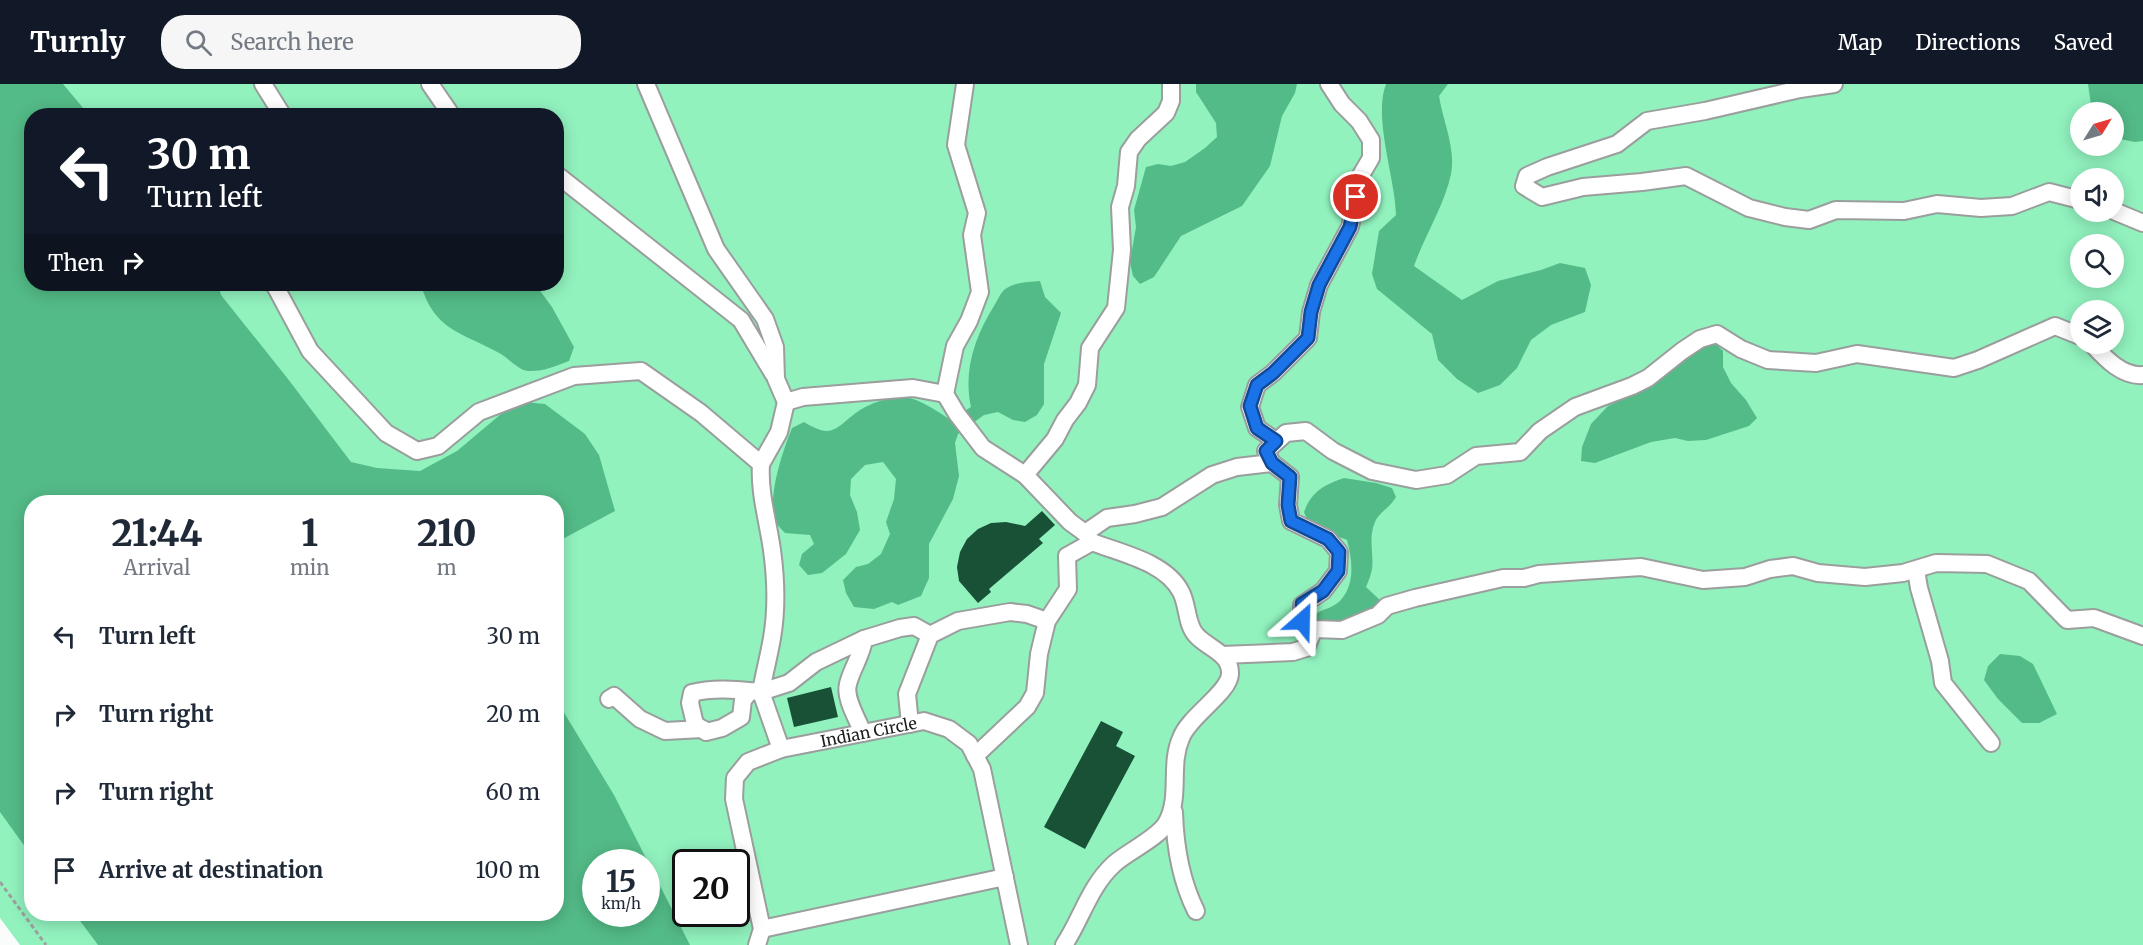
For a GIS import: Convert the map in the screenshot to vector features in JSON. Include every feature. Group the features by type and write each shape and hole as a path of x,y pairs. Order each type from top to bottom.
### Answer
{"lane":[{"path":"263,84 278,108"},
{"path":"430,84 446,108"},
{"path":"646,84 716,249 765,319 775,347 776,379"},
{"path":"965,84 956,145 977,213 972,235 980,292 969,321 955,346 945,394 968,430 983,448 1025,475 1088,538 1146,562 1170,578 1181,592 1195,635 1222,655 1230,666 1230,677 1218,695 1192,719 1181,738 1176,756 1175,838 1187,894 1196,911"},
{"path":"1025,475 1055,439 1065,420 1078,403 1086,385 1090,348 1116,308 1122,250 1120,207 1126,186 1130,153 1138,139 1166,113 1171,101 1171,84"},
{"path":"1276,441 1257,428 1250,406 1257,385 1273,373 1308,338 1311,312 1319,285 1350,227 1361,174 1371,158 1371,140 1359,121 1342,104 1329,84"},
{"path":"1834,84 1647,121 1617,144 1547,166 1527,176 1524,186 1542,196 1583,187 1686,176 1749,208 1809,220 1836,210 1904,210 1936,204 1982,208 2012,206 2049,192 2070,197"},
{"path":"564,180 741,320 776,379 786,402 779,432 761,464 760,477 772,550 776,597 772,637 756,692 781,749"},
{"path":"2124,215 2143,223"},
{"path":"277,291 310,351 386,433 417,451 438,446 479,412 574,376 641,371 701,413 761,464"},
{"path":"2070,332 2055,326 1978,360 1954,368 1857,354 1816,363 1768,360 1741,349 1718,334 1700,339 1640,382 1575,407 1540,431 1520,452 1476,456 1447,475 1416,480 1372,471 1334,451 1306,431 1286,433 1266,451 1272,463 1290,477 1288,505 1291,521 1328,539 1339,552 1338,571 1323,591 1302,604 1302,621 1314,629 1342,630 1378,615 1387,606 1415,598 1503,579 1524,578 1539,574 1641,567 1703,580 1745,577 1770,569 1793,566 1818,573 1864,577 1916,570 1936,562 1987,564 2029,581 2067,620 2094,618 2143,636"},
{"path":"2102,354 2111,364 2143,375"},
{"path":"786,402 802,397 913,388 945,394"},
{"path":"975,756 1027,707 1035,693 1039,654 1047,621 1068,590 1067,556 1107,518 1162,507 1212,475 1237,467 1272,463"},
{"path":"1916,570 1940,661 1943,683 1991,743"},
{"path":"910,724 907,694 930,635 958,621 1010,612 1027,614 1047,621"},
{"path":"756,692 702,690 692,693 690,703 695,724 706,732 722,728 741,717 743,700 756,692 789,683 816,662 864,639 914,626 930,635"},
{"path":"1222,655 1293,652 1306,648 1314,629"},
{"path":"863,733 850,701 847,686 863,650 864,639"},
{"path":"609,699 614,696 640,719 665,731 703,729"},
{"name":"Indian Circle","path":"760,937 734,799 735,778 748,762 781,749 924,721 949,729 969,744 982,769 1019,945"},
{"path":"1064,945 1093,888 1114,864 1166,825 1174,808"},
{"path":"760,937 1005,877"}],"path":[{"path":"0,882 24,915"},
{"path":"28,921 46,945"}],"shaded area":[{"path":"0,84 2143,84 2143,945 20,945 0,918"},
{"path":"0,84 63,84 83,108 24,108 24,291 220,291 351,462 377,468 420,471 457,451 501,414 524,402 545,404 585,434 599,455 615,511 564,538 564,495 24,495 24,845 0,812"},
{"path":"1196,84 1297,84 1295,93 1282,116 1270,166 1242,206 1181,236 1154,277 1140,284 1133,276 1130,262 1136,227 1134,210 1146,167 1158,164 1171,166 1185,162 1217,137 1216,123 1196,92"},
{"path":"1386,84 1448,84 1439,96 1452,155 1451,174 1444,197 1414,266 1462,300 1498,281 1560,263 1585,268 1591,285 1585,312 1551,325 1531,340 1517,368 1500,385 1478,393 1457,379 1438,360 1432,334 1377,289 1372,274 1379,231 1396,215 1383,130 1382,113"},
{"path":"2088,84 2143,84 2143,141 2124,140 2124,102 2091,102"},
{"path":"1040,281 1045,297 1061,313 1044,364 1044,404 1037,415 1025,422 1013,420 998,412 984,415 958,434 955,443 959,476 953,499 929,544 929,578 921,596 898,605 892,602 874,609 854,607 846,593 843,580 856,567 868,564 881,554 890,534 886,522 894,499 896,479 883,462 865,465 851,479 850,495 857,512 860,530 846,554 822,573 808,575 799,565 802,554 814,544 810,535 785,533 773,513 774,488 792,428 804,422 814,428 829,431 840,426 869,405 900,397 921,402 951,420 971,407 969,380 972,354 981,329 1000,296 1012,285"},
{"path":"423,291 540,291 552,307 574,347 569,361 538,371 521,369 501,354 452,329 433,312"},
{"path":"1704,343 1715,343 1723,351 1723,367 1731,383 1746,400 1757,418 1749,426 1706,440 1688,441 1675,438 1651,442 1595,463 1581,461 1582,447 1591,424 1608,406 1644,388"},
{"path":"1344,478 1392,488 1396,497 1377,519 1372,534 1372,569 1366,587 1383,603 1360,629 1316,622 1314,615 1340,601 1345,594 1351,579 1351,563 1347,540 1311,525 1304,512 1315,494 1330,483"},
{"path":"2000,654 2020,656 2033,664 2057,714 2039,723 2022,723 1998,699 1984,680 1988,666"},
{"path":"564,713 614,795 641,849 582,849 582,927 660,927 660,886 672,909 672,927 681,927 690,945 98,945 80,921 564,921"}],"building":[{"path":"1042,511 1055,525 1039,539 1043,543 989,589 991,592 978,603 959,581 957,567 960,552 967,539 978,529 991,523 1006,522 1025,526"},
{"path":"831,687 838,717 794,727 787,698"},
{"path":"1101,721 1123,732 1116,746 1135,756 1085,849 1044,827"}],"route":[{"path":"1302,621 1302,604 1323,591 1338,571 1339,552 1328,539 1291,521 1288,505 1290,477 1272,463 1266,451 1276,441 1257,428 1250,406 1257,385 1273,373 1308,338 1311,312 1319,285 1350,227 1356,197"}]}
